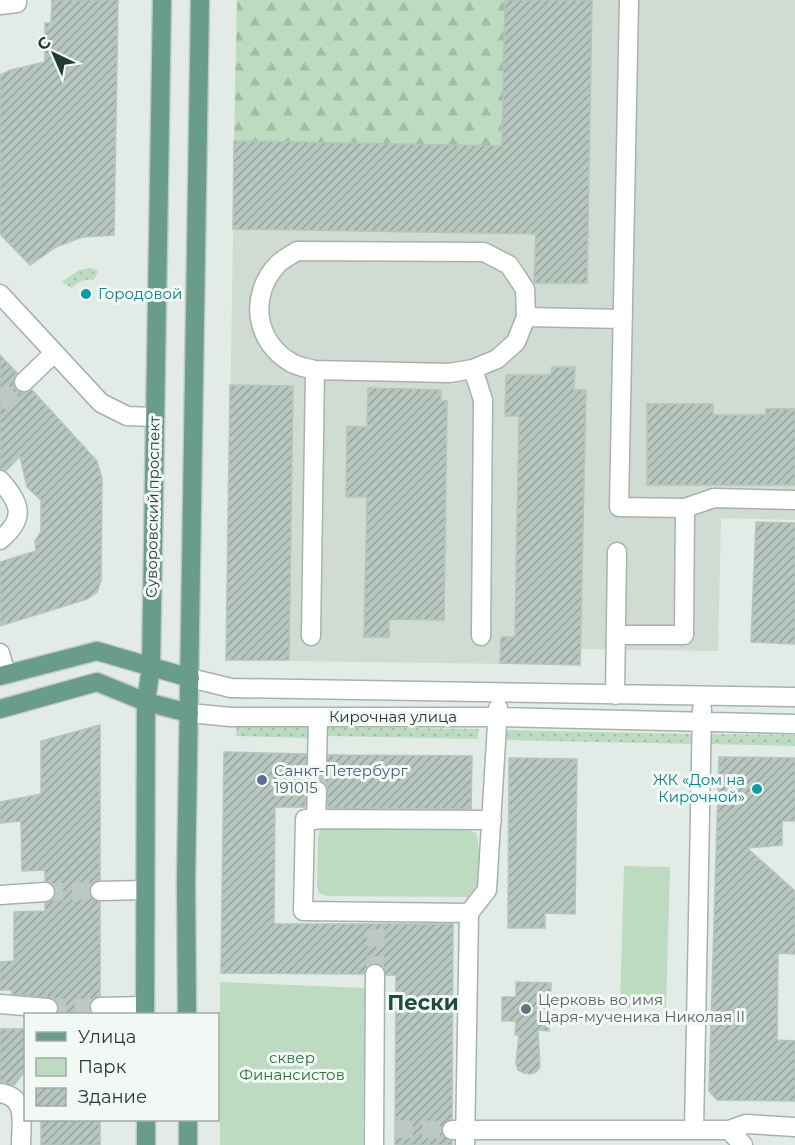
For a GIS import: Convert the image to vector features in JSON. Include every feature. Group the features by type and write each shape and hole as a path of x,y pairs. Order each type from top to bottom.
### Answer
{"main road":[{"name":"Суворовский проспект","path":"146,1010 146,702 151,667 162,0"},
{"path":"187,1013 186,882 200,0"},
{"name":"Кирочная улица","path":"3,675 97,651 190,678"},
{"name":"Кирочная улица","path":"0,709 97,682 146,702 189,713"},
{"path":"146,1121 146,1145"},
{"path":"188,1121 188,1145"}],"street":[{"path":"0,5 17,3 17,0"},
{"path":"629,0 619,507 685,508 714,498 795,500"},
{"path":"297,251 484,252 508,265 525,289 526,317 516,342 497,359 472,369 449,374 315,370 293,364 274,350 261,329 259,312 263,288 278,264 297,251"},
{"path":"0,294 101,403 127,416 155,417"},
{"path":"526,317 623,319"},
{"path":"24,381 54,353"},
{"path":"472,369 483,400 481,636"},
{"path":"311,636 315,370"},
{"path":"0,480 15,497 19,516 10,532 0,540"},
{"path":"616,634 684,635 685,508"},
{"path":"615,695 617,552"},
{"path":"0,653 3,675"},
{"name":"Кирочная улица","path":"190,678 231,688 795,698"},
{"path":"499,694 487,890 469,913 461,1135 729,1130 746,1124 795,1127"},
{"path":"694,1130 702,696"},
{"name":"Кирочная улица","path":"189,713 231,717 498,717 795,724"},
{"path":"317,764 318,717"},
{"path":"316,820 317,791"},
{"path":"469,913 376,918 303,910 305,819 492,820"},
{"path":"100,891 145,890"},
{"path":"0,895 45,892"},
{"path":"374,1145 375,974"},
{"path":"0,1004 48,1008"},
{"path":"100,1007 146,1010"},
{"path":"0,1093 16,1098 24,1107 21,1145"},
{"path":"729,1130 743,1145"}],"shaded area":[{"path":"237,0 795,0 795,520 721,518 718,651 581,649 580,665 226,660"}],"green space":[{"path":"237,0 505,0 502,146 234,141"},
{"path":"90,268 98,271 94,280 82,281 72,288 62,282 79,270"},
{"path":"237,725 307,727 307,738 236,736"},
{"path":"328,727 479,729 478,739 328,736"},
{"path":"507,730 692,734 691,744 506,740"},
{"path":"711,734 795,735 795,746 711,744"},
{"path":"329,827 468,829 476,833 479,847 479,874 474,897 327,896 319,893 317,886 318,838 320,829"},
{"path":"624,866 670,867 666,1008 620,1007"},
{"name":"сквер Финансистов","path":"220,982 365,988 363,1145 220,1145"}],"building":[{"path":"52,0 118,0 114,235 82,237 56,247 30,265 0,234 0,75 45,62 45,23 51,23"},
{"path":"505,0 592,0 587,283 534,283 536,234 233,229 234,141 502,146"},
{"path":"0,355 17,373 13,379 16,389 21,393 32,390 97,461 102,479 101,580 97,592 87,599 0,626 0,562 36,551 35,541 41,532 41,500 27,487 20,456 6,471 0,469"},
{"path":"552,367 575,367 574,390 586,390 580,665 500,663 501,637 515,637 519,416 505,416 506,375 551,375"},
{"path":"230,385 293,386 289,660 226,660"},
{"path":"368,388 441,390 441,401 447,401 444,620 389,619 389,637 364,637 367,497 346,497 347,426 367,427"},
{"path":"647,404 713,404 713,415 766,415 766,409 795,409 795,485 647,485"},
{"path":"756,522 795,523 795,644 751,642"},
{"path":"100,725 100,880 94,882 89,891 91,897 100,902 100,996 90,1002 89,1008 92,1013 57,1013 58,1004 54,998 12,994 12,990 0,990 0,962 14,961 14,912 45,911 45,903 52,901 56,892 54,885 45,881 45,870 22,871 21,821 0,823 0,802 41,794 41,741"},
{"path":"224,752 306,754 307,769 317,775 323,774 327,769 328,755 472,756 471,809 328,808 327,786 317,780 311,781 307,786 305,807 275,807 274,924 453,924 452,1119 446,1121 441,1129 443,1136 452,1141 452,1145 395,1145 396,975 386,975 381,965 374,963 366,968 364,974 221,973"},
{"path":"719,757 795,758 795,821 782,821 782,845 747,848 795,891 795,954 778,953 777,1040 795,1041 795,1101 717,1100 709,1091"},
{"path":"509,758 577,759 575,914 545,913 545,928 508,928"},
{"name":"Церковь во имя Царя-мученика Николая II","path":"516,982 551,983 549,1031 538,1030 540,1067 536,1072 530,1074 518,1070 516,1063 519,1035 515,1035 516,1021 502,1021 502,997 516,997"},
{"path":"0,1029 24,1029 24,1072 14,1085 0,1082"},
{"path":"41,1121 100,1121 100,1145 41,1145"}],"tunnel":[{"path":"0,403 24,382"},
{"path":"317,764 317,791"},
{"path":"45,892 100,891"},
{"path":"375,974 376,925"},
{"path":"48,1008 100,1007"},
{"path":"395,1129 452,1130"}],"place":[{"name":"Городовой","path":"86,294"},
{"name":"Санкт-Петербург 191015","path":"262,780"},
{"name":"ЖК «Дом на Кирочной»","path":"757,789"},
{"name":"Церковь во имя Царя-мученика Николая II","path":"526,1009"}],"district":[{"name":"Пески","path":"423,1003"}]}
